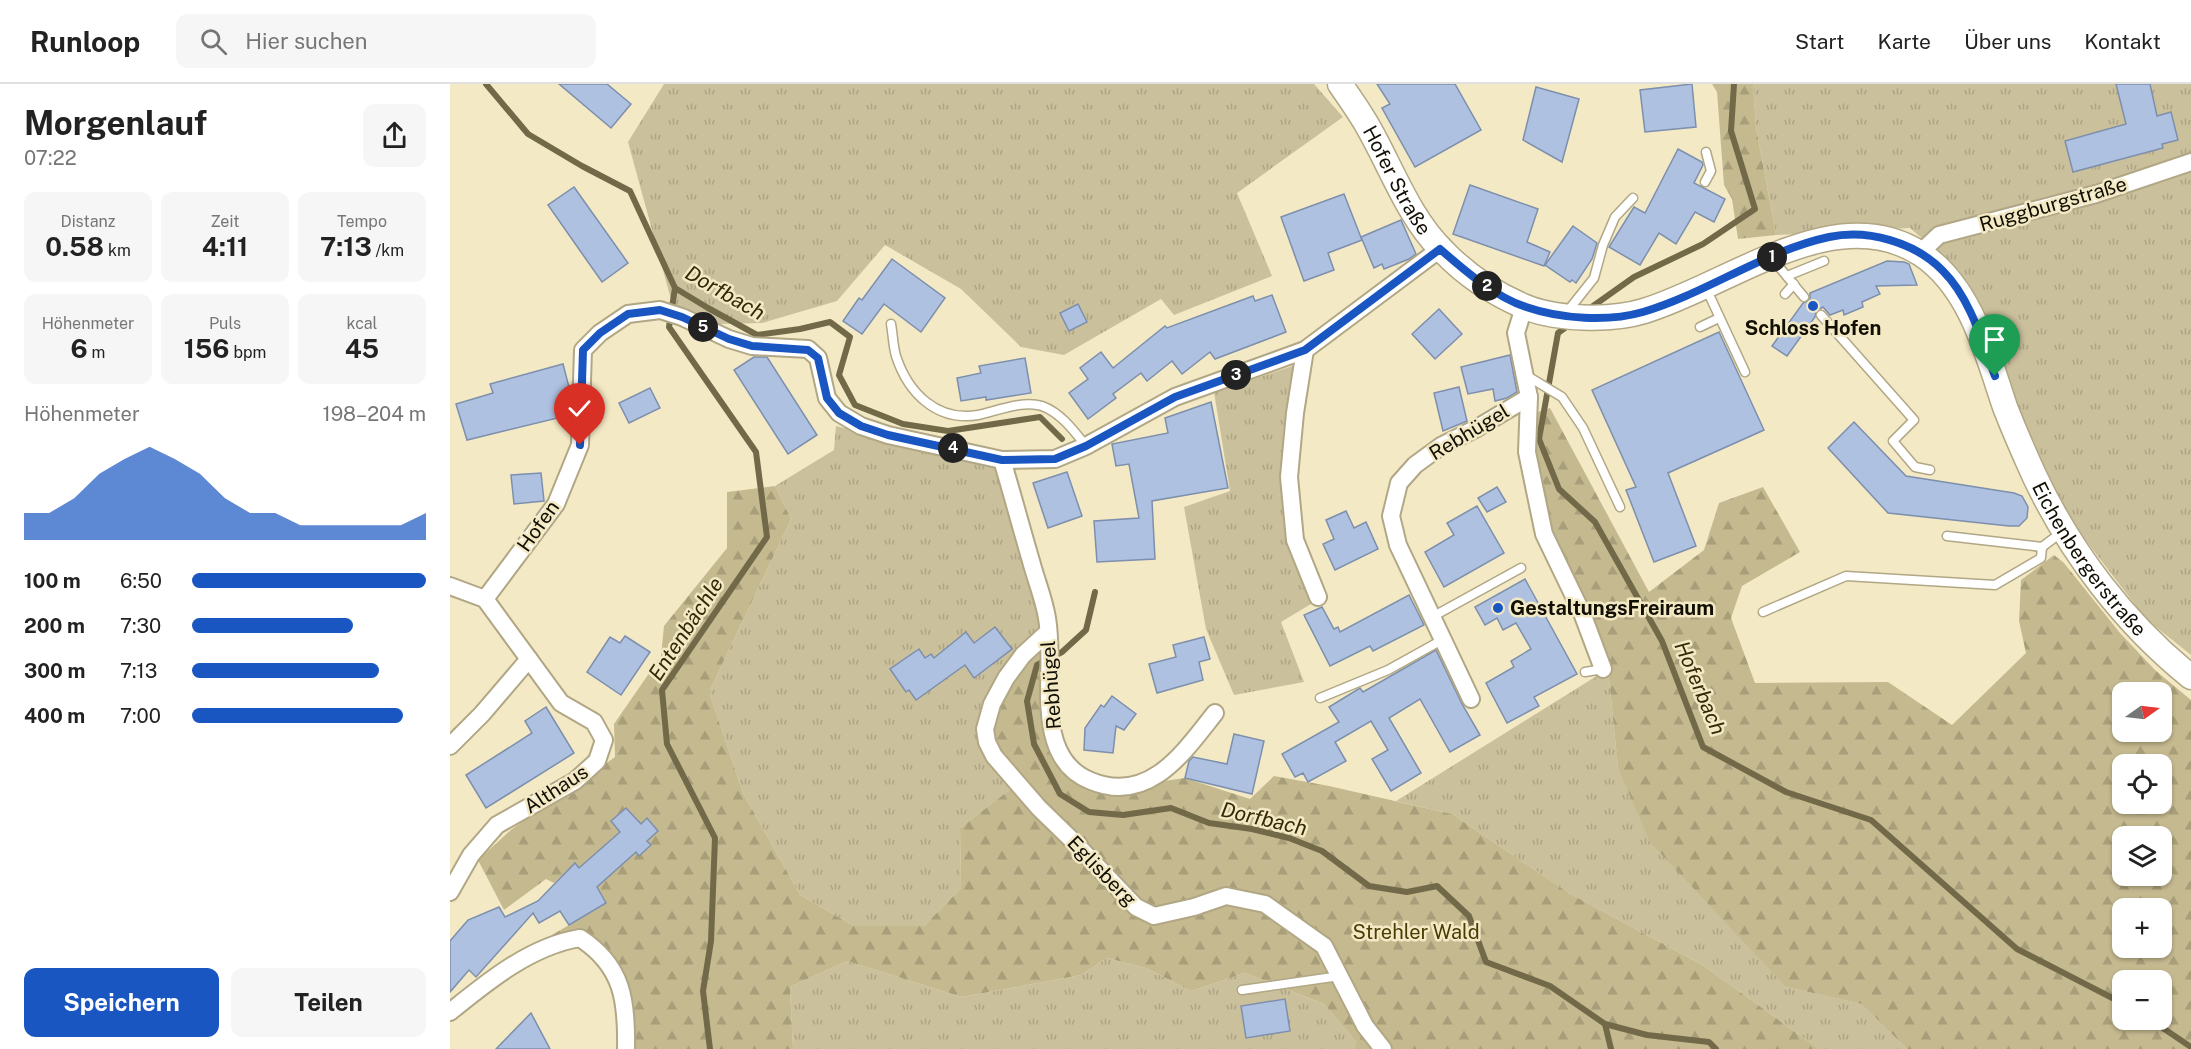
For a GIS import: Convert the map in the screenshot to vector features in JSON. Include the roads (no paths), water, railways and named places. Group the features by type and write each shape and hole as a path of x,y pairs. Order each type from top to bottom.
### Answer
{"street":[{"name":"Hofer Straße","path":"1340,84 1366,122 1416,217 1440,249 1472,278 1524,307 1577,316 1621,316 1643,312 1705,287 1781,266 1830,237 1866,235 1897,242 1920,253 1942,271 1958,290 1983,345 2012,424"},
{"name":"Ruggburgstraße","path":"1920,253 1939,235 2096,194 2191,162"},
{"name":"Hofen","path":"485,599 556,504 580,445 583,350 600,333 628,314 660,310 682,317 729,339 752,346 808,350 818,358 827,398 839,413 861,426 888,435 1002,460 1055,459 1086,446 1175,397 1305,350 1440,249"},
{"path":"1524,307 1516,333 1531,378 1527,452 1544,534 1582,613 1603,669"},
{"path":"1305,350 1295,413 1289,477 1295,540 1318,597"},
{"name":"Rebhügel","path":"1471,699 1398,545 1391,516 1400,483 1415,465 1441,446 1529,397"},
{"name":"Eichenbergerstraße","path":"2012,424 2035,477 2064,531 2107,592 2141,631 2191,677"},
{"name":"Rebhügel","path":"1002,460 1047,619 1051,710 1055,741 1064,759 1078,776 1101,785 1125,787 1142,784 1176,761 1215,713"},
{"path":"450,586 485,599"},
{"name":"Althaus","path":"450,892 471,855 497,825 575,781 597,761 604,740 594,722 561,703 485,599"},
{"name":"Eglisberg","path":"1048,632 1023,655 1006,678 992,704 985,729 987,742 994,756 1039,808 1136,907 1154,916 1194,907 1226,896 1266,904 1324,946 1365,1026 1383,1049"},
{"path":"450,746 482,714 528,659"},
{"path":"450,1012 478,989 536,951 565,940 580,938 597,949 621,986 627,1022 626,1049"}],"lane":[{"path":"1705,182 1711,171 1706,152"},
{"path":"1577,316 1594,278 1603,245 1615,217 1633,198"},
{"path":"1804,297 1781,266 1824,261"},
{"path":"1785,294 1794,284"},
{"path":"1705,287 1745,372"},
{"path":"1821,315 1914,420 1893,441 1915,467 1930,470"},
{"path":"1700,327 1722,321"},
{"path":"891,324 896,355 907,384 923,401 935,409 960,416 1024,405 1041,406 1061,418 1086,446"},
{"path":"1531,378 1562,398 1584,428 1620,507"},
{"path":"1947,536 2042,547 2064,531"},
{"path":"1763,612 1846,576 1995,585 2041,558 2042,547"},
{"path":"1432,616 1521,568"},
{"path":"1320,698 1388,670 1442,639"},
{"path":"1585,672 1603,669"},
{"path":"1242,990 1341,976"}],"waterway":[{"name":"Dorfbach","path":"486,84 528,134 630,191 675,288 757,335 830,322 850,337 839,375 855,405 903,424 948,431 1040,417 1062,439"},
{"name":"Hoferbach","path":"1586,311 1634,277 1703,244 1755,209 1731,131 1734,84"},
{"name":"Entenbächle","path":"675,288 669,327 756,452 767,537 662,690 667,744 715,838 711,941 703,991 710,1049"},
{"name":"Hoferbach","path":"1569,325 1558,333 1539,439 1559,489 1595,522 1662,641 1703,747 1786,792 1871,820 2017,949 2112,998"},
{"name":"Dorfbach","path":"1095,592 1086,630 1062,652 1037,665 1027,701 1034,744 1060,794 1089,812 1123,815 1171,808 1209,823 1252,829 1289,838 1322,851 1369,886 1407,892 1437,886 1469,916 1486,962 1550,986 1605,1024 1611,1049"},
{"path":"1605,1024 1647,1035 1709,1042 1716,1049"},
{"name":"Hoferbach","path":"2166,1030 2191,1047"}],"place":[{"name":"Schloss Hofen","path":"1813,306"},
{"name":"GestaltungsFreiraum","path":"1498,608"}],"park label":[{"name":"Strehler Wald","path":"1416,932"}]}
